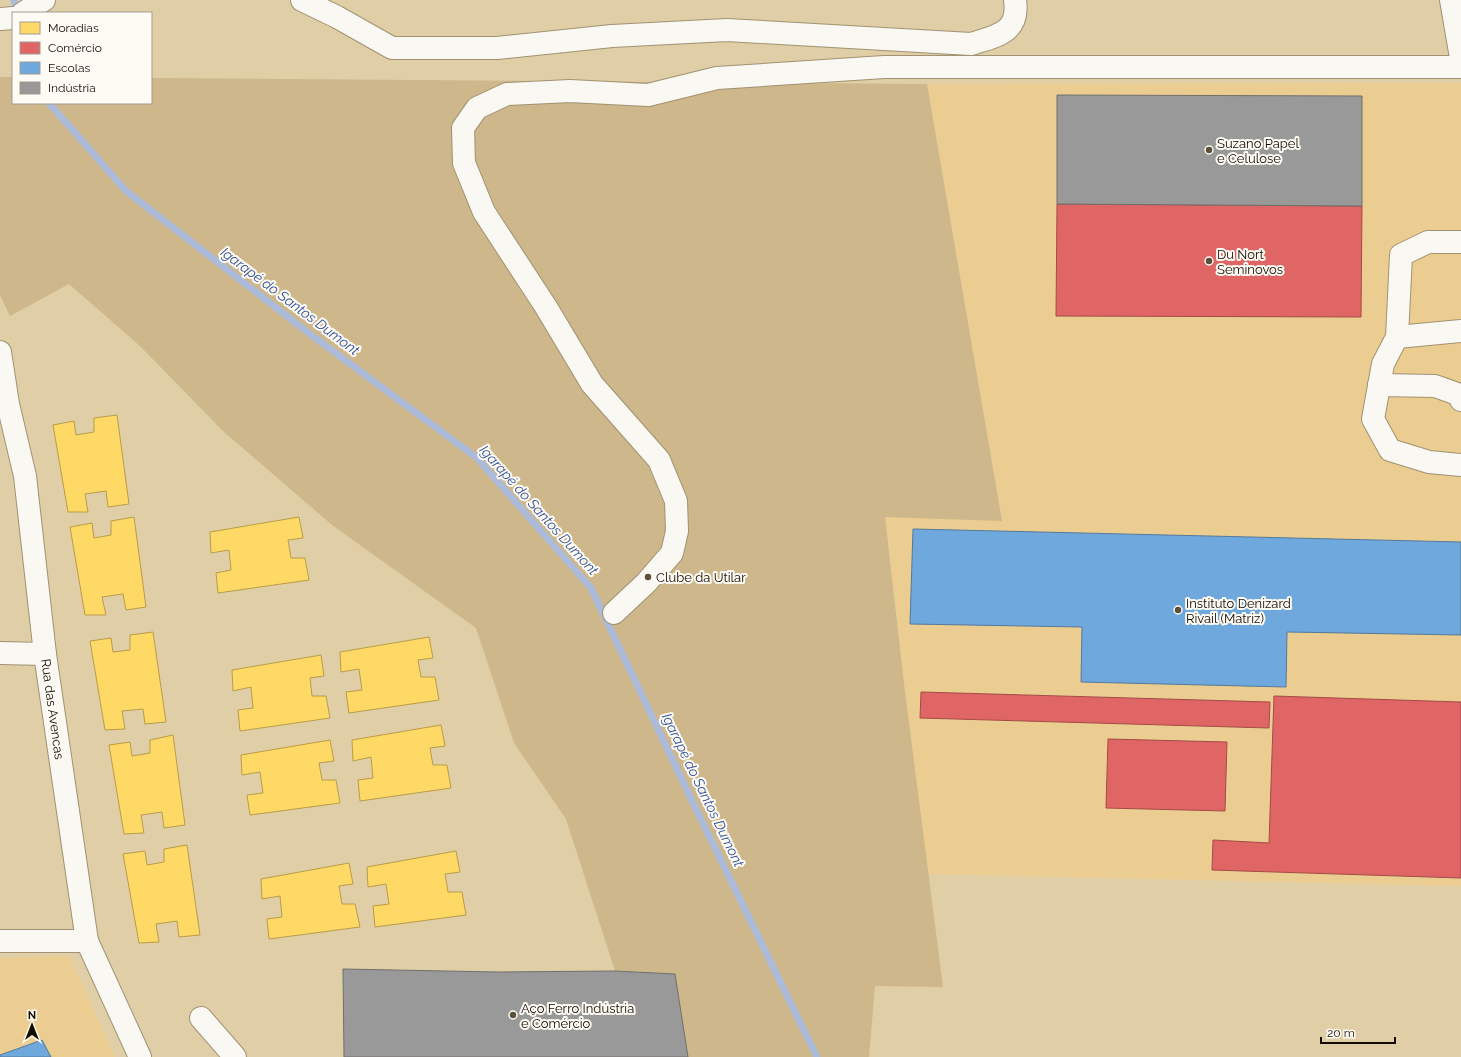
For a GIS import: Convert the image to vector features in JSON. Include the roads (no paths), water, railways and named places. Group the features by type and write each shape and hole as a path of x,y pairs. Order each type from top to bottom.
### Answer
{"street":[{"path":"25,12 44,0"},
{"path":"302,0 337,17 392,48 497,48 612,36 727,30 971,44 1008,30 1014,22 1016,8 1015,0"},
{"path":"1451,0 1461,58"},
{"path":"0,19 12,18"},
{"path":"614,613 646,583 672,553 677,531 676,501 659,460 592,384 546,307 484,212 464,163 463,128 477,108 507,94 570,91 648,95 718,78 884,67 1461,67"},
{"path":"1461,242 1428,242 1401,255 1397,337 1383,364 1373,419 1390,450 1429,462 1461,465"},
{"path":"1397,337 1461,331"},
{"name":"Rua das Avencas","path":"0,352 8,404 25,476 45,654 87,941 140,1057"},
{"path":"1379,385 1435,386 1460,395 1461,400"},
{"path":"0,653 45,654"},
{"path":"0,941 87,941"},
{"path":"201,1018 235,1057"}],"waterway":[{"name":"Igarapé do Santos Dumont","path":"14,0 18,12"},
{"name":"Igarapé do Santos Dumont","path":"50,104 126,191 306,331 477,458 591,588 697,811 817,1057"}],"place":[{"name":"Suzano Papel e Celulose","path":"1209,150"},
{"name":"Du Nort Seminovos","path":"1209,261"},
{"name":"Clube da Utilar","path":"648,577"},
{"name":"Instituto Denizard Rivail (Matriz)","path":"1178,610"},
{"name":"Aço Ferro Indústria e Comércio","path":"513,1015"}]}
